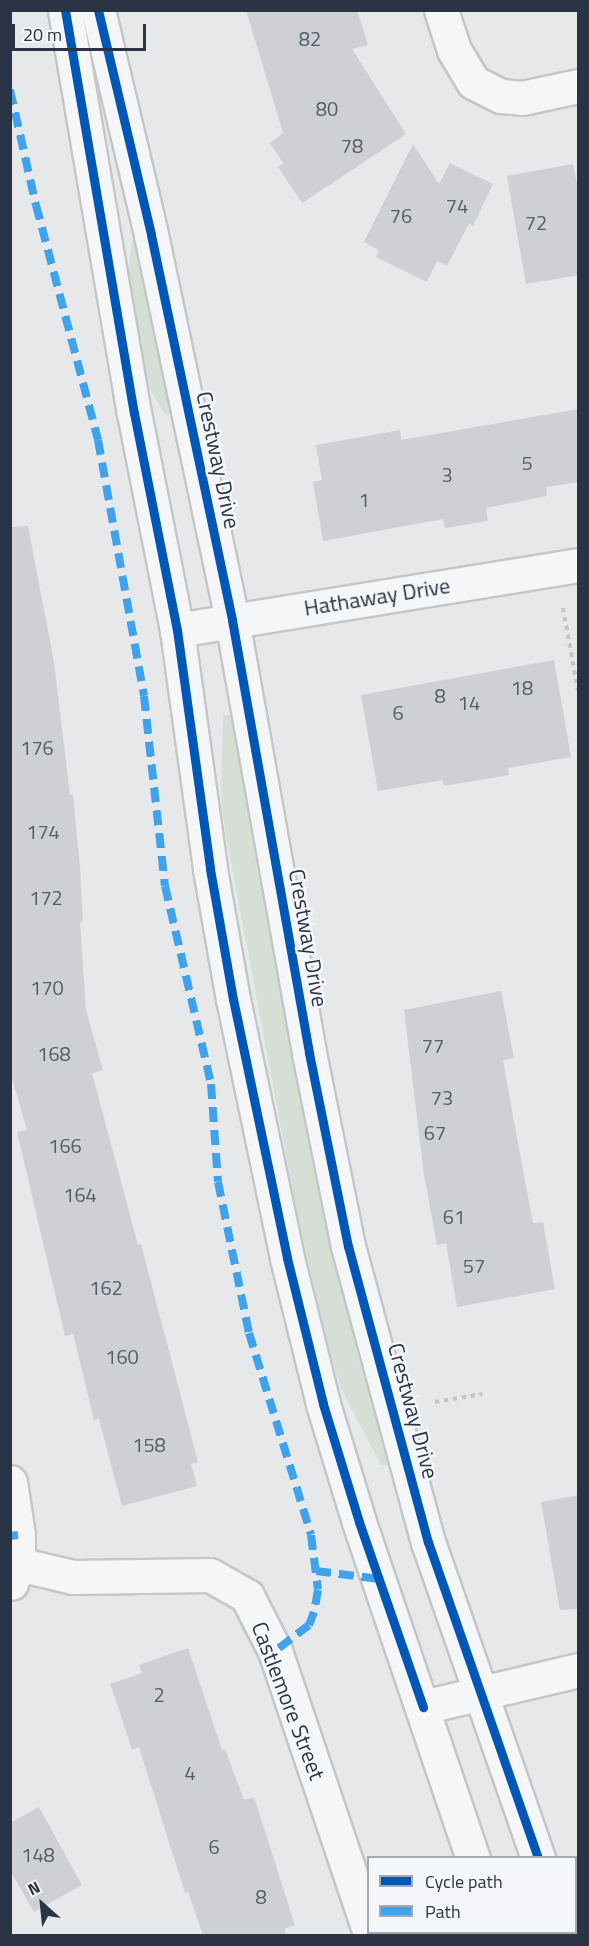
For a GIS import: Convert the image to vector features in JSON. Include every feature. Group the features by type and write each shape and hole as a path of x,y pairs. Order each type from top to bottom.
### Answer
{"street":[{"path":"65,10 134,413 177,630 210,869 233,999 287,1258 323,1404 359,1522 473,1856"},
{"name":"Crestway Drive","path":"98,10 151,235 232,620 309,1053 348,1246 428,1542 538,1856"},
{"path":"441,10 454,50 473,82 501,96 522,98 579,87"},
{"name":"Hathaway Drive","path":"177,630 567,567"},
{"path":"10,1482 18,1535 14,1575"},
{"name":"Castlemore Street","path":"14,1575 73,1577 210,1575 247,1596 275,1651 367,1921"},
{"path":"423,1707 579,1670"}],"path":[{"path":"567,567 579,690"},
{"path":"435,1402 482,1394"}],"shaded area":[{"path":"137,235 175,413 165,415 145,380 126,289 132,240"},
{"path":"223,715 231,715 334,1251 389,1465 381,1465 341,1388 331,1357 297,1213 226,835 221,799"}],"building":[{"path":"246,10 357,10 368,45 352,49 406,134 302,203 278,167 283,163 270,143 283,133"},
{"path":"413,144 439,184 450,163 493,184 473,226 469,223 447,266 437,261 427,282 376,257 379,250 364,242"},
{"path":"573,164 579,194 579,275 526,284 507,176"},
{"path":"579,409 579,482 546,487 547,496 486,508 488,521 445,528 443,519 323,541 313,482 322,480 316,445 400,430 401,440"},
{"path":"28,526 54,662 70,795 73,795 80,867 83,922 80,922 86,1010 103,1070 92,1073 138,1245 141,1244 198,1462 191,1464 197,1486 122,1506 99,1419 94,1420 73,1334 65,1336 17,1132 27,1130 10,1071 10,527"},
{"path":"554,660 571,757 508,768 509,775 444,786 443,780 378,791 361,695"},
{"path":"501,991 514,1058 503,1060 514,1122 533,1223 543,1222 555,1289 457,1307 446,1243 437,1245 424,1175 404,1010"},
{"path":"579,1495 579,1609 560,1610 541,1502"},
{"path":"188,1648 222,1750 225,1749 244,1800 254,1797 295,1925 284,1929 286,1935 203,1935 188,1892 185,1893 139,1747 132,1750 110,1684 142,1673 139,1665"},
{"path":"39,1807 82,1885 34,1912 10,1870 10,1823"}],"marked path":[{"path":"10,90 36,205 98,440 144,696 165,886 211,1084 218,1182 249,1333 311,1535 318,1590 314,1612 309,1625 275,1651"},
{"path":"10,1536 18,1535"},
{"path":"316,1571 379,1579"}],"cycle path":[{"path":"65,10 134,413 177,630 210,869 233,999 287,1258 323,1404 359,1522 423,1707"},
{"path":"98,10 151,235 232,620 309,1053 348,1246 428,1542 537,1856"}]}
